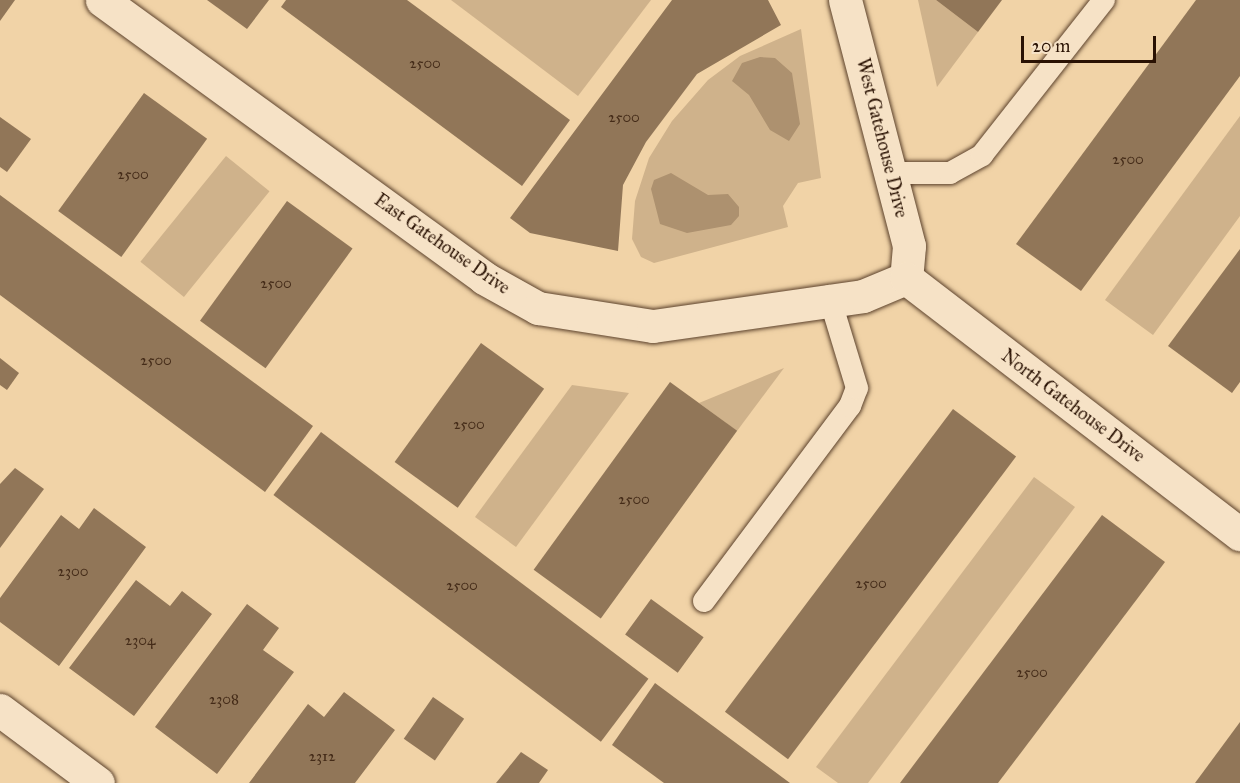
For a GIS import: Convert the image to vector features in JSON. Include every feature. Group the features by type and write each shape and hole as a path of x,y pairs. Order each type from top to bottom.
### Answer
{"street":[{"name":"East Gatehouse Drive","path":"102,0 484,278 538,308 653,326 830,296 863,296 906,278"},
{"name":"West Gatehouse Drive","path":"845,0 909,246 906,278"},
{"name":"North Gatehouse Drive","path":"906,278 1237,525"},
{"path":"0,710 98,783"}],"lane":[{"path":"891,173 950,173 982,156 1104,0"},
{"path":"704,601 850,406 857,388 830,296"}],"shaded area":[{"path":"451,0 651,0 578,96"},
{"path":"918,0 936,0 978,32 937,87"},
{"path":"801,29 821,178 798,183 783,206 788,227 654,263 641,257 632,239 635,201 649,158 672,121 708,80 740,56"},
{"path":"760,57 775,58 792,73 800,124 789,141 770,130 749,95 732,81 742,63"},
{"path":"1240,116 1240,216 1153,335 1105,300"},
{"path":"226,156 270,191 184,297 140,262"},
{"path":"671,173 708,195 728,194 739,207 739,216 731,225 687,233 660,224 651,189 654,180"},
{"path":"784,368 737,431 699,403"},
{"path":"572,385 629,393 516,547 475,517"},
{"path":"1034,477 1075,507 868,783 838,783 816,767"}],"building":[{"path":"0,0 15,0 0,21"},
{"path":"207,0 269,0 247,29"},
{"path":"286,0 407,0 570,120 522,186 281,7"},
{"path":"672,0 768,0 781,25 697,74 646,142 623,185 618,251 530,233 510,218"},
{"path":"936,0 1002,0 978,32"},
{"path":"1196,0 1240,0 1240,76 1081,291 1016,244"},
{"path":"144,93 207,139 121,257 58,211"},
{"path":"0,117 31,139 7,172 0,167"},
{"path":"0,195 313,426 265,492 0,295"},
{"path":"287,201 353,249 266,368 200,321"},
{"path":"1240,249 1240,382 1232,393 1168,346"},
{"path":"481,343 544,389 458,508 395,462"},
{"path":"0,358 19,373 7,390 0,385"},
{"path":"670,382 737,431 601,618 534,570"},
{"path":"953,409 1016,457 788,759 725,712"},
{"path":"321,432 648,679 601,742 273,495"},
{"path":"15,468 44,489 0,548 0,484"},
{"path":"94,508 146,547 59,666 0,622 0,598 61,515 79,529"},
{"path":"1102,515 1165,562 998,783 900,783"},
{"path":"136,580 170,606 182,591 212,614 134,716 69,668"},
{"path":"651,599 704,637 678,673 625,635"},
{"path":"247,604 279,628 263,650 294,672 217,774 155,727"},
{"path":"655,683 790,783 664,783 612,745"},
{"path":"344,692 395,730 355,783 249,783 308,704 324,717"},
{"path":"433,697 464,719 435,761 404,739"},
{"path":"1240,722 1240,783 1195,783"},
{"path":"521,752 548,770 539,783 496,783"}]}
